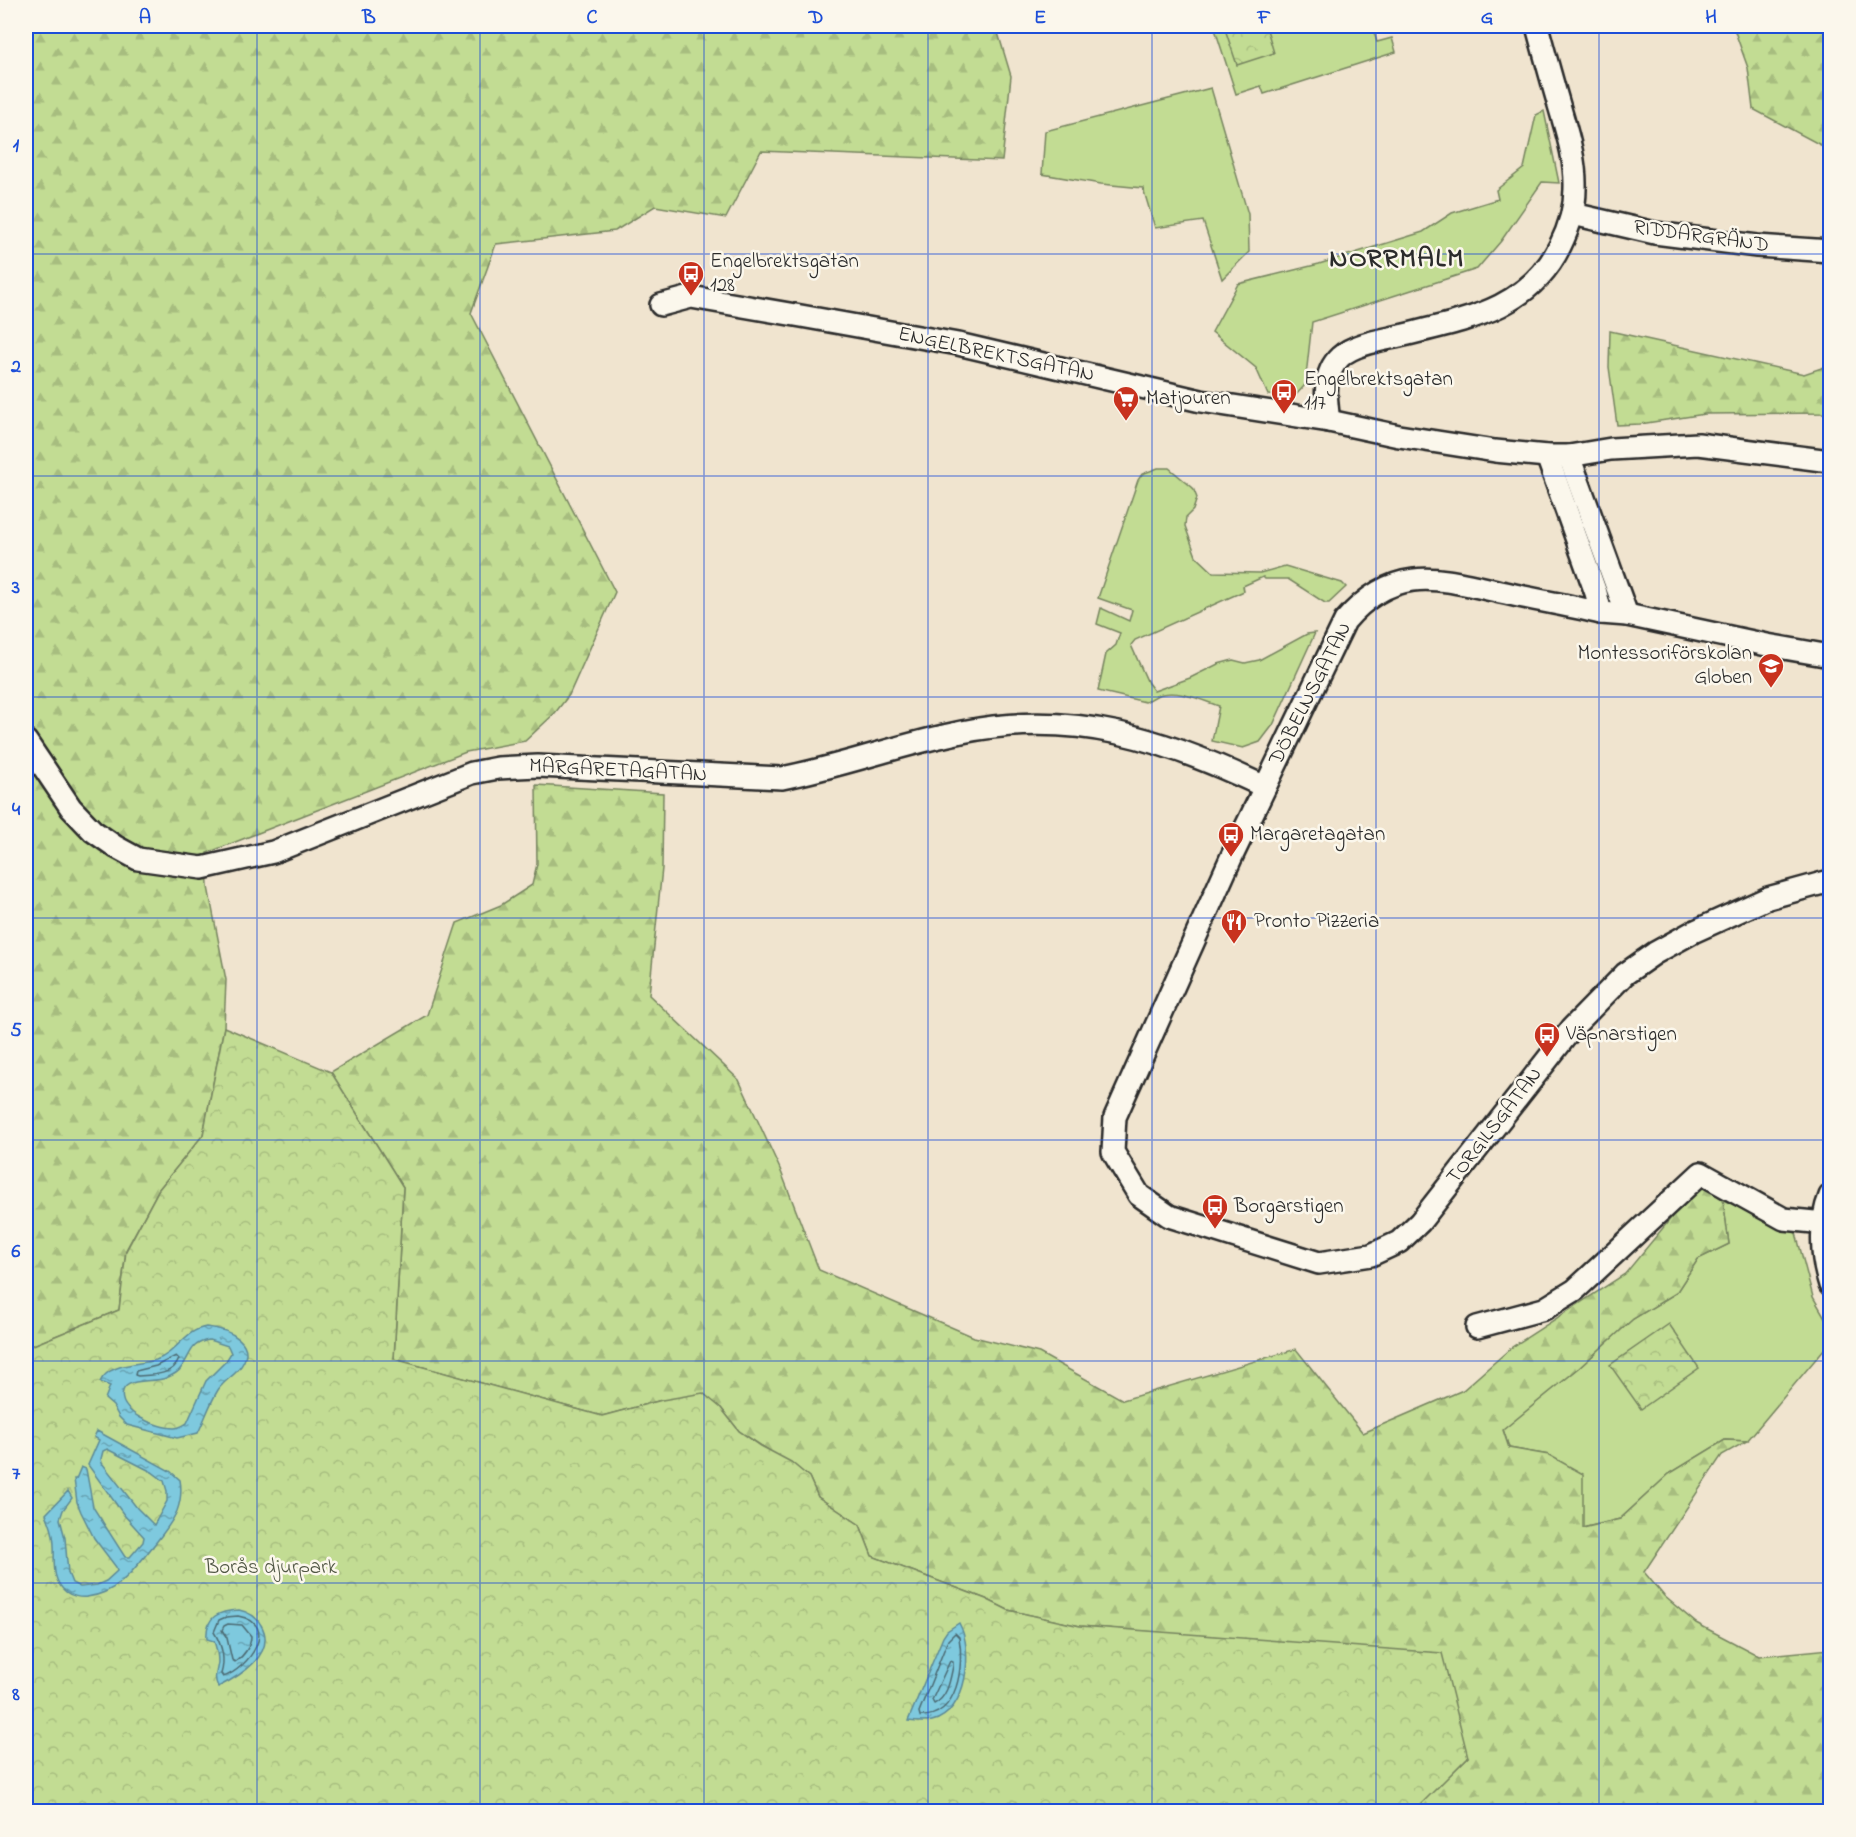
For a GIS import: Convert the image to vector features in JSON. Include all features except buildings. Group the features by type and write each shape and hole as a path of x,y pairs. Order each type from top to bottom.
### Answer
{"street":[{"path":"1329,422 1326,392 1330,372 1340,356 1363,345 1466,320 1490,310 1534,284 1554,258 1573,214 1575,168 1537,26"},
{"name":"RIDDARGRÄND","path":"1573,214 1655,233 1756,246 1830,251"},
{"name":"ENGELBREKTSGATAN","path":"661,305 691,297 812,318 958,344 1201,401 1495,451 1569,456 1611,449 1698,444 1830,461"},
{"path":"1547,456 1593,582 1601,613"},
{"path":"1569,456 1627,615"},
{"name":"DÖBELNSGATAN","path":"1138,1195 1113,1152 1115,1117 1264,787 1346,621 1359,605 1375,592 1401,582 1422,579 1448,581 1601,613 1627,615 1830,656"},
{"name":"MARGARETAGATAN","path":"26,741 71,808 101,837 138,859 202,868 273,852 472,773 498,768 538,766 782,778 963,732 1012,725 1061,724 1096,727 1131,735 1193,756 1264,787"},
{"name":"TORGILSGATAN","path":"1138,1195 1168,1216 1319,1263 1371,1255 1399,1242 1420,1222 1573,1027 1625,974 1654,953 1692,932 1768,898 1830,881"},
{"path":"1478,1327 1544,1310 1575,1290 1701,1173 1784,1219 1824,1223"},
{"path":"1828,1279 1823,1247 1824,1223 1830,1196"}],"green space":[{"path":"26,26 996,26 1011,76 1002,161 761,151 726,218 655,206 615,231 496,244 471,313 615,592 569,695 555,713 525,741 466,752 207,853 208,887 226,980 224,1027 203,1135 159,1189 126,1250 119,1310 26,1348"},
{"path":"1214,26 1372,26 1377,42 1392,38 1396,52 1264,94 1261,86 1236,94"},
{"path":"1224,26 1266,26 1274,53 1237,65"},
{"path":"1733,26 1830,26 1830,150 1753,109 1748,68"},
{"path":"1211,88 1248,214 1249,252 1222,279 1203,221 1155,228 1143,188 1101,184 1042,174 1045,131"},
{"path":"1544,111 1559,183 1542,182 1501,241 1477,269 1312,322 1305,385 1295,396 1268,395 1256,368 1212,332 1238,284 1319,264 1423,232 1452,213 1498,199 1496,190 1524,168 1536,115"},
{"path":"1610,331 1804,374 1830,365 1830,413 1705,414 1640,424 1617,425 1609,367"},
{"path":"1158,468 1169,468 1193,488 1197,498 1193,510 1186,517 1185,526 1196,556 1213,572 1260,573 1285,566 1342,583 1346,587 1329,603 1325,603 1288,579 1265,579 1263,577 1243,586 1244,591 1135,640 1131,645 1154,691 1190,678 1218,664 1233,660 1245,663 1259,660 1307,634 1315,633 1273,725 1260,742 1243,748 1212,741 1219,706 1173,693 1158,695 1145,702 1098,691 1106,654 1116,645 1120,633 1097,624 1101,608 1129,621 1132,610 1098,598 1138,480 1142,474"},
{"path":"536,785 663,793 662,868 649,995 739,1080 780,1169 819,1270 974,1337 1039,1353 1123,1400 1296,1349 1363,1433 1463,1390 1512,1347 1625,1274 1700,1183 1723,1200 1729,1244 1698,1259 1676,1293 1633,1319 1579,1368 1503,1430 1509,1448 1549,1455 1583,1474 1583,1528 1620,1519 1669,1474 1725,1440 1747,1441 1722,1455 1644,1572 1664,1596 1696,1623 1759,1656 1830,1649 1830,1811 1413,1811 1468,1757 1167,1633 1080,1626 1008,1610 986,1599 872,1556 860,1525 818,1497 809,1477 739,1431 721,1408 662,1400 602,1416 394,1359 403,1187 331,1072 427,1015 457,923 501,905 532,885 537,864"},
{"name":"Borås djurpark","path":"224,1027 331,1072 403,1187 394,1359 602,1416 662,1400 703,1393 721,1408 739,1431 791,1462 809,1477 818,1497 860,1525 872,1556 986,1599 1008,1610 1080,1626 1442,1653 1468,1757 1413,1812 26,1812 26,1348 119,1310 126,1251 159,1189 203,1135"},
{"path":"1723,1200 1796,1233 1813,1297 1830,1326 1830,1342 1747,1441 1725,1440 1669,1474 1620,1519 1582,1528 1549,1455 1509,1448 1503,1429 1579,1368 1633,1319 1676,1293 1698,1259 1729,1244"},
{"path":"1669,1324 1699,1368 1641,1409 1610,1365"}],"water":[{"path":"215,1328 232,1334 244,1345 246,1352 238,1370 222,1384 212,1400 198,1433 177,1438 127,1425 105,1399 110,1386 100,1382 104,1376 117,1368 156,1360 164,1356 198,1329","holes":["209,1340 228,1346 231,1353 206,1381 187,1423 174,1428 158,1425 140,1418 126,1406 123,1399 123,1391 126,1387 135,1382 166,1378 174,1374 180,1370 197,1344"]},
{"path":"97,1431 170,1471 180,1480 181,1495 177,1511 170,1524 133,1571 117,1585 98,1595 81,1597 66,1592 57,1580 53,1533 46,1514 68,1491 72,1498 63,1510 60,1519 65,1538 68,1573 72,1583 80,1587 97,1585 106,1581 117,1571 94,1538 77,1502 74,1479 81,1467 86,1469 93,1507 125,1557 130,1557 143,1542 144,1537 124,1515 88,1465 99,1440 94,1437","holes":["107,1449 152,1472 164,1481 167,1491 167,1501 154,1525 137,1508 102,1463 103,1451"]},
{"path":"239,1610 252,1615 259,1622 265,1636 264,1646 260,1655 245,1671 218,1687 217,1654 214,1641 207,1639 208,1625 215,1616"},
{"path":"959,1623 964,1635 967,1664 965,1679 954,1706 944,1715 929,1722 908,1721 943,1637 947,1631"}],"place":[{"name":"Engelbrektsgatan 128","path":"691,297"},
{"name":"Engelbrektsgatan 117","path":"1284,415"},
{"name":"Matjouren","path":"1126,422"},
{"name":"Montessoriförskolan Globen","path":"1771,689"},
{"name":"Margaretagatan","path":"1231,858"},
{"name":"Pronto Pizzeria","path":"1234,945"},
{"name":"Väpnarstigen","path":"1547,1058"},
{"name":"Borgarstigen","path":"1215,1230"}],"district":[{"name":"NORRMALM","path":"1397,259"}]}
